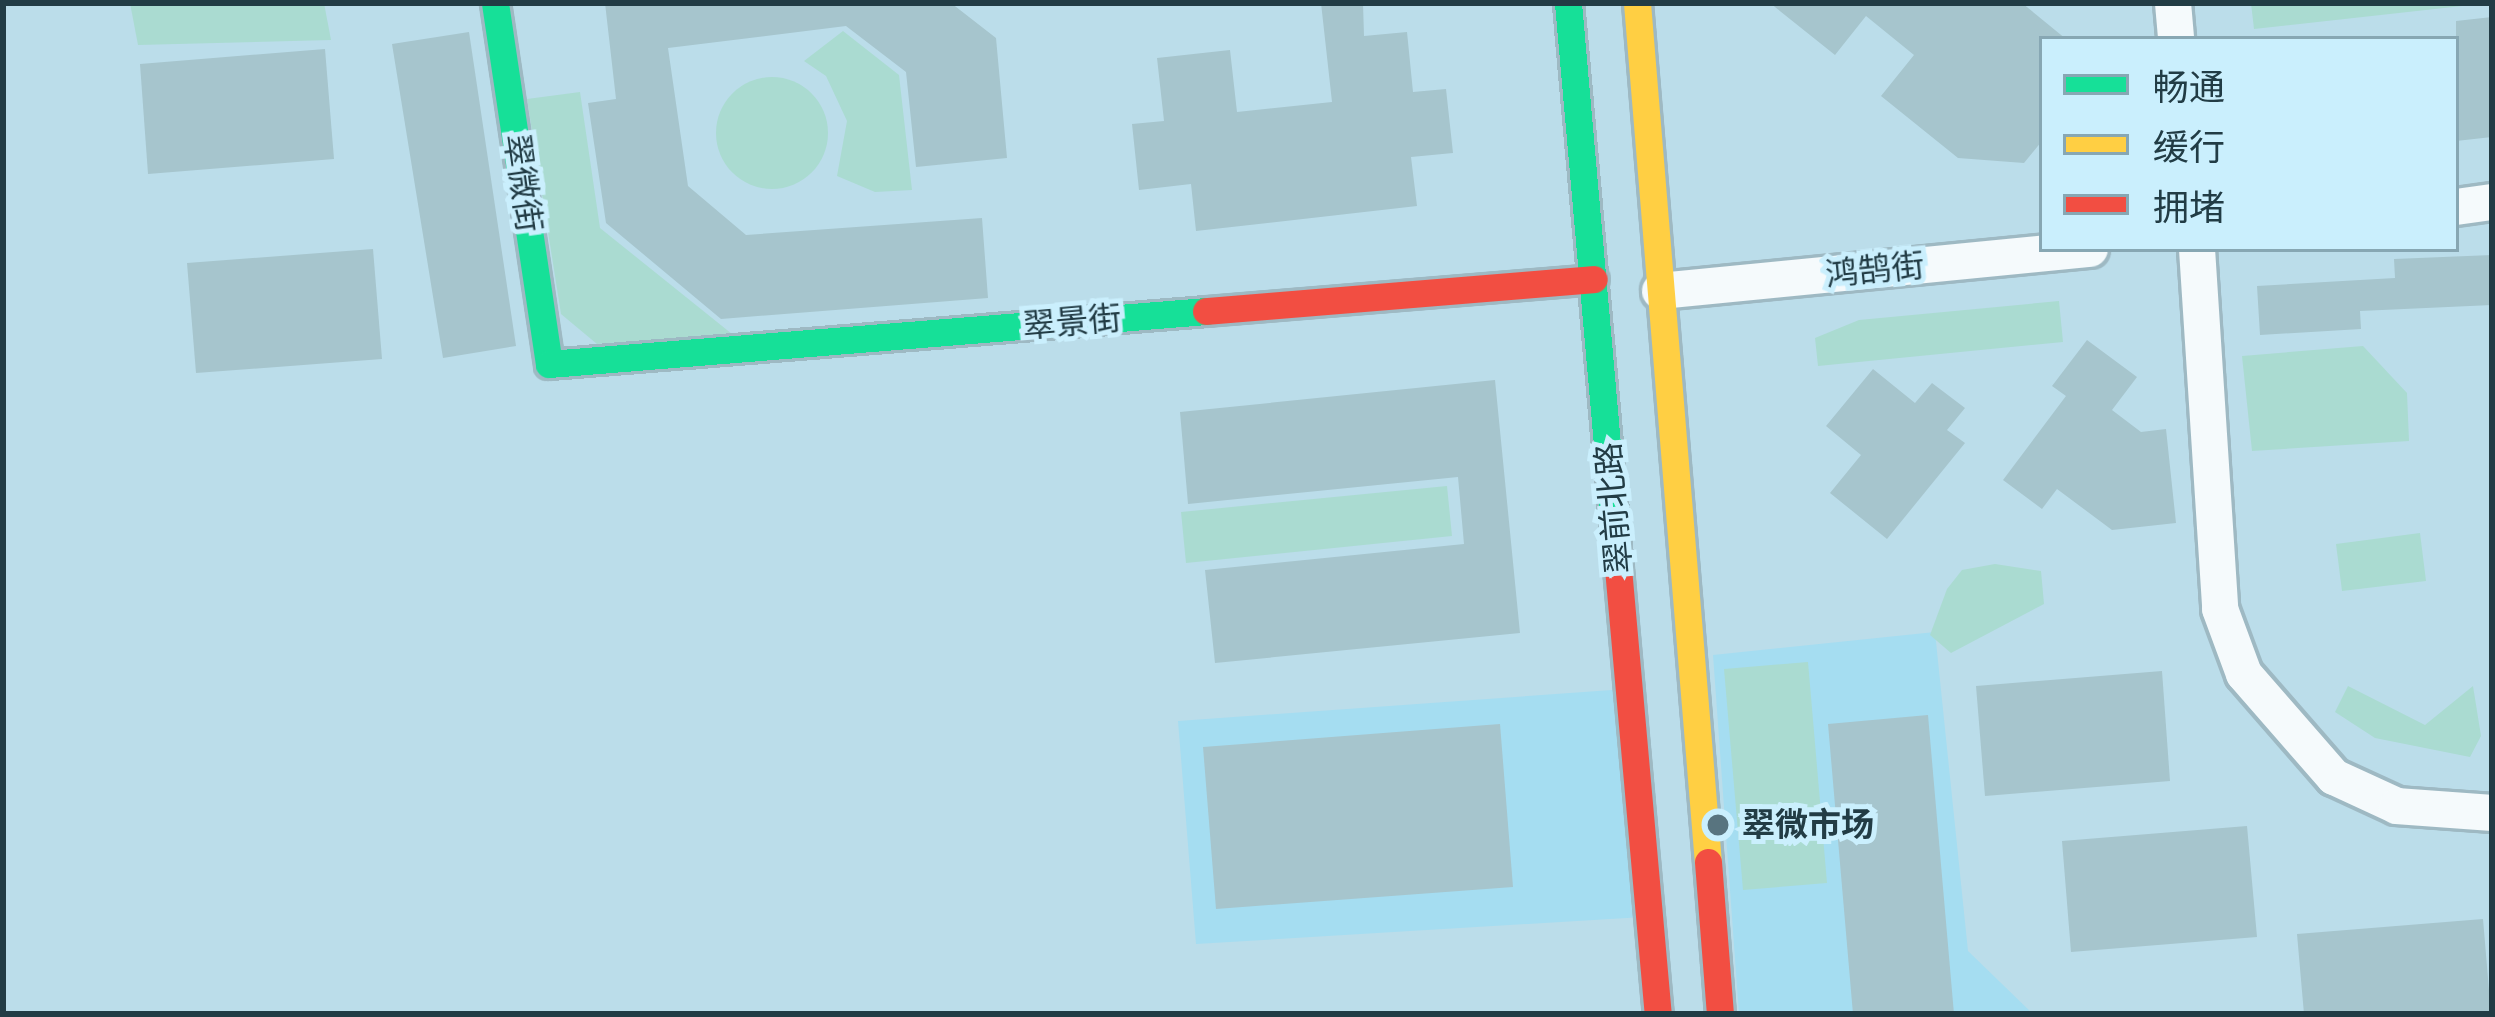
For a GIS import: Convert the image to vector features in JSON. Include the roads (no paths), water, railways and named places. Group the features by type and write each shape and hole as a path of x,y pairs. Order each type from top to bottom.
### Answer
{"main road":[{"name":"翠微街","path":"495,3 549,364"},
{"name":"翠前北路","path":"1568,3 1658,1014"},
{"name":"翠前北路","path":"1636,3 1720,1014"},
{"name":"翠景街","path":"549,364 1594,279"}],"street":[{"path":"2173,3 2176,36"},
{"path":"2459,207 2492,202"},
{"name":"鸿鹄街","path":"1660,290 2059,252"},
{"path":"2197,252 2218,587 2244,674 2334,776 2397,806 2492,813"}],"place":[{"name":"翠微市场","path":"1718,825"}]}
